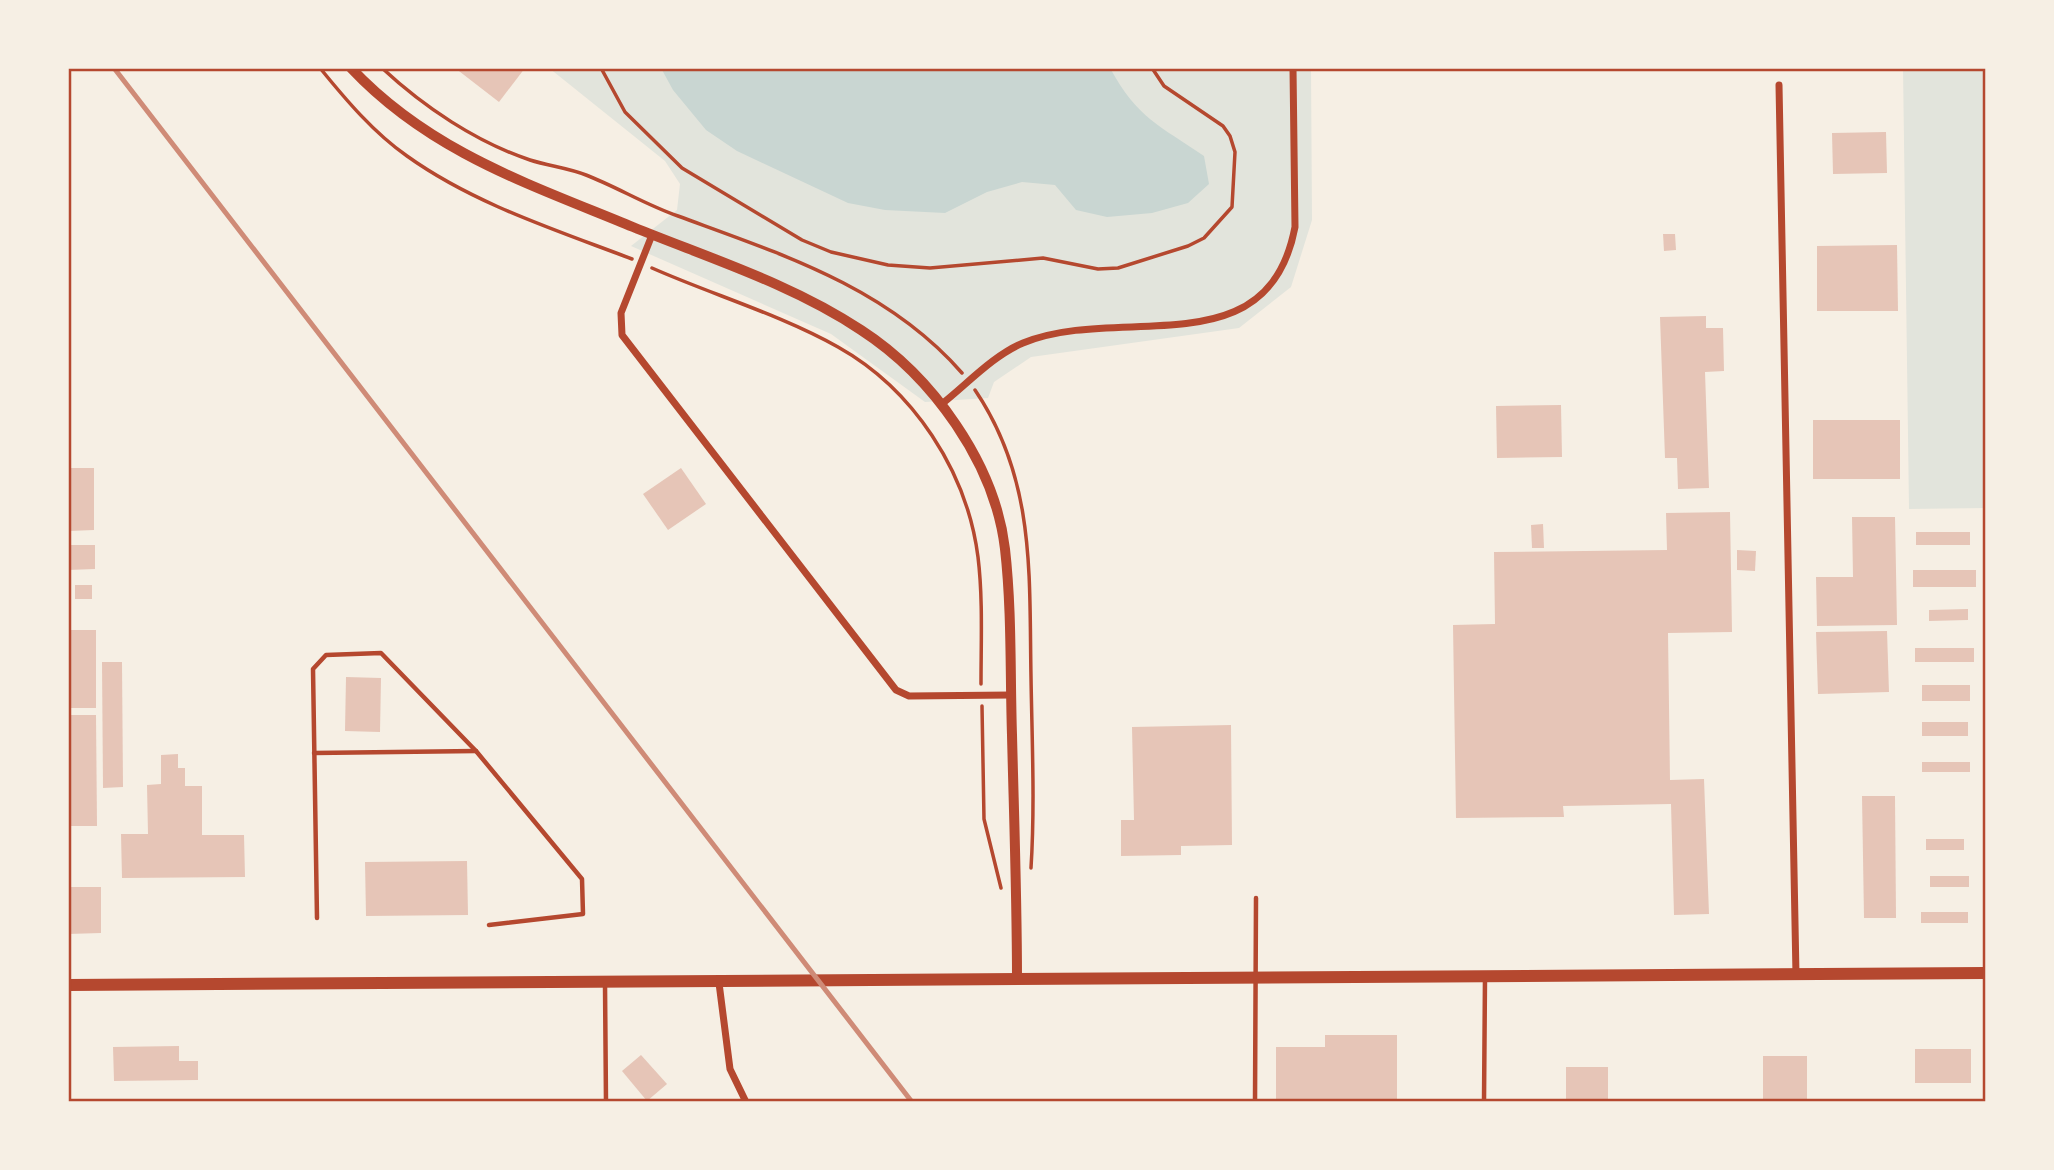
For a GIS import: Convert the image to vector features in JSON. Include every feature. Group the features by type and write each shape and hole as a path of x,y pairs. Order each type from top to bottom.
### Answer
{"main road":[{"path":"68,985 1986,973"}],"street":[{"path":"351,68 394,110 463,155 780,288 840,317 888,349 943,403 976,458 1004,546 1011,695 1017,979"},
{"path":"943,403 1023,343 1067,334 1220,318 1248,307 1265,294 1280,276 1291,252 1295,228 1293,68"},
{"path":"1779,85 1796,975"},
{"path":"652,235 621,313 622,335 896,690 909,696 1011,695"},
{"path":"719,983 730,1069 746,1102"}],"lane":[{"path":"317,918 313,669 326,655 381,653 476,751 582,879 583,914 489,925"},
{"path":"314,753 476,751"},
{"path":"1255,1102 1256,898"},
{"path":"1484,1102 1485,976"},
{"path":"605,983 606,1102"},
{"path":"511,1102 571,1102"}],"path":[{"path":"320,68 384,138 430,172 491,203 641,263 840,348 881,378 917,415 957,481 973,532 980,580 984,819 1002,889"},
{"path":"382,68 425,103 493,145 529,159 587,175 677,216 780,255 862,291 916,328 970,382 999,434 1022,498 1028,534 1034,821 1030,880"},
{"path":"601,68 625,112 682,168 802,240 831,252 888,265 930,268 1043,258 1098,269 1118,268 1188,246 1204,238 1232,207 1235,152 1230,136 1223,126 1164,86 1152,68"}],"shaded area":[{"path":"549,68 1311,68 1312,220 1291,287 1239,328 1031,357 994,382 988,398 925,402 831,334 631,246 677,210 680,184 665,161"},
{"path":"661,68 1110,68 1140,110 1204,156 1209,184 1188,203 1152,213 1107,217 1076,210 1055,185 1022,182 987,192 945,213 885,210 848,203 737,151 706,130 673,90"},
{"path":"1903,68 1986,68 1986,508 1909,509"}],"building":[{"path":"455,68 525,68 499,102"},
{"path":"1886,132 1887,173 1833,174 1832,133"},
{"path":"1663,234 1675,234 1676,250 1664,251"},
{"path":"1897,245 1898,311 1817,311 1817,246"},
{"path":"1706,316 1706,328 1723,328 1724,371 1705,372 1709,488 1678,489 1677,458 1665,458 1660,317"},
{"path":"1561,405 1562,457 1497,458 1496,406"},
{"path":"1813,420 1900,420 1900,479 1813,479"},
{"path":"69,468 94,468 94,530 69,531"},
{"path":"681,468 706,504 668,530 643,494"},
{"path":"1730,512 1732,632 1668,633 1670,780 1704,779 1709,914 1674,915 1671,804 1563,806 1564,817 1456,818 1453,625 1495,624 1494,552 1667,550 1666,513"},
{"path":"1852,517 1895,517 1897,625 1817,626 1816,577 1853,577"},
{"path":"1543,524 1544,548 1532,548 1531,525"},
{"path":"1916,532 1970,532 1970,545 1916,545"},
{"path":"68,545 95,545 95,569 68,570"},
{"path":"1737,550 1756,551 1755,571 1737,570"},
{"path":"1913,570 1976,570 1976,587 1913,587"},
{"path":"75,585 92,585 92,599 75,599"},
{"path":"1968,609 1968,620 1929,621 1929,610"},
{"path":"68,630 96,630 96,708 68,708"},
{"path":"1887,631 1889,692 1818,694 1816,632"},
{"path":"1915,648 1974,648 1974,662 1915,662"},
{"path":"102,662 122,662 123,787 103,788"},
{"path":"346,677 381,678 380,732 345,731"},
{"path":"1922,685 1970,685 1970,701 1922,701"},
{"path":"69,715 96,715 97,826 71,826"},
{"path":"1922,722 1968,722 1968,736 1922,736"},
{"path":"1231,725 1232,845 1181,846 1181,855 1121,856 1121,820 1134,820 1132,727"},
{"path":"178,754 178,768 185,768 185,786 202,786 202,835 244,835 245,877 122,878 121,834 148,834 147,785 161,784 161,755"},
{"path":"1922,762 1970,762 1970,772 1922,772"},
{"path":"1862,796 1895,796 1896,918 1864,918"},
{"path":"1926,839 1964,839 1964,850 1926,850"},
{"path":"467,861 468,915 366,916 365,862"},
{"path":"1930,876 1969,876 1969,887 1930,887"},
{"path":"68,887 101,887 101,933 68,934"},
{"path":"1921,912 1968,912 1968,923 1921,923"},
{"path":"1325,1035 1397,1035 1397,1102 1276,1102 1276,1047 1325,1047"},
{"path":"179,1046 179,1061 198,1061 198,1080 114,1081 113,1047"},
{"path":"1915,1049 1971,1049 1971,1083 1915,1083"},
{"path":"641,1055 667,1084 647,1101 622,1071"},
{"path":"1763,1056 1807,1056 1807,1102 1763,1102"},
{"path":"1566,1067 1608,1067 1608,1102 1566,1102"}],"railway":[{"path":"114,68 912,1102"}]}
